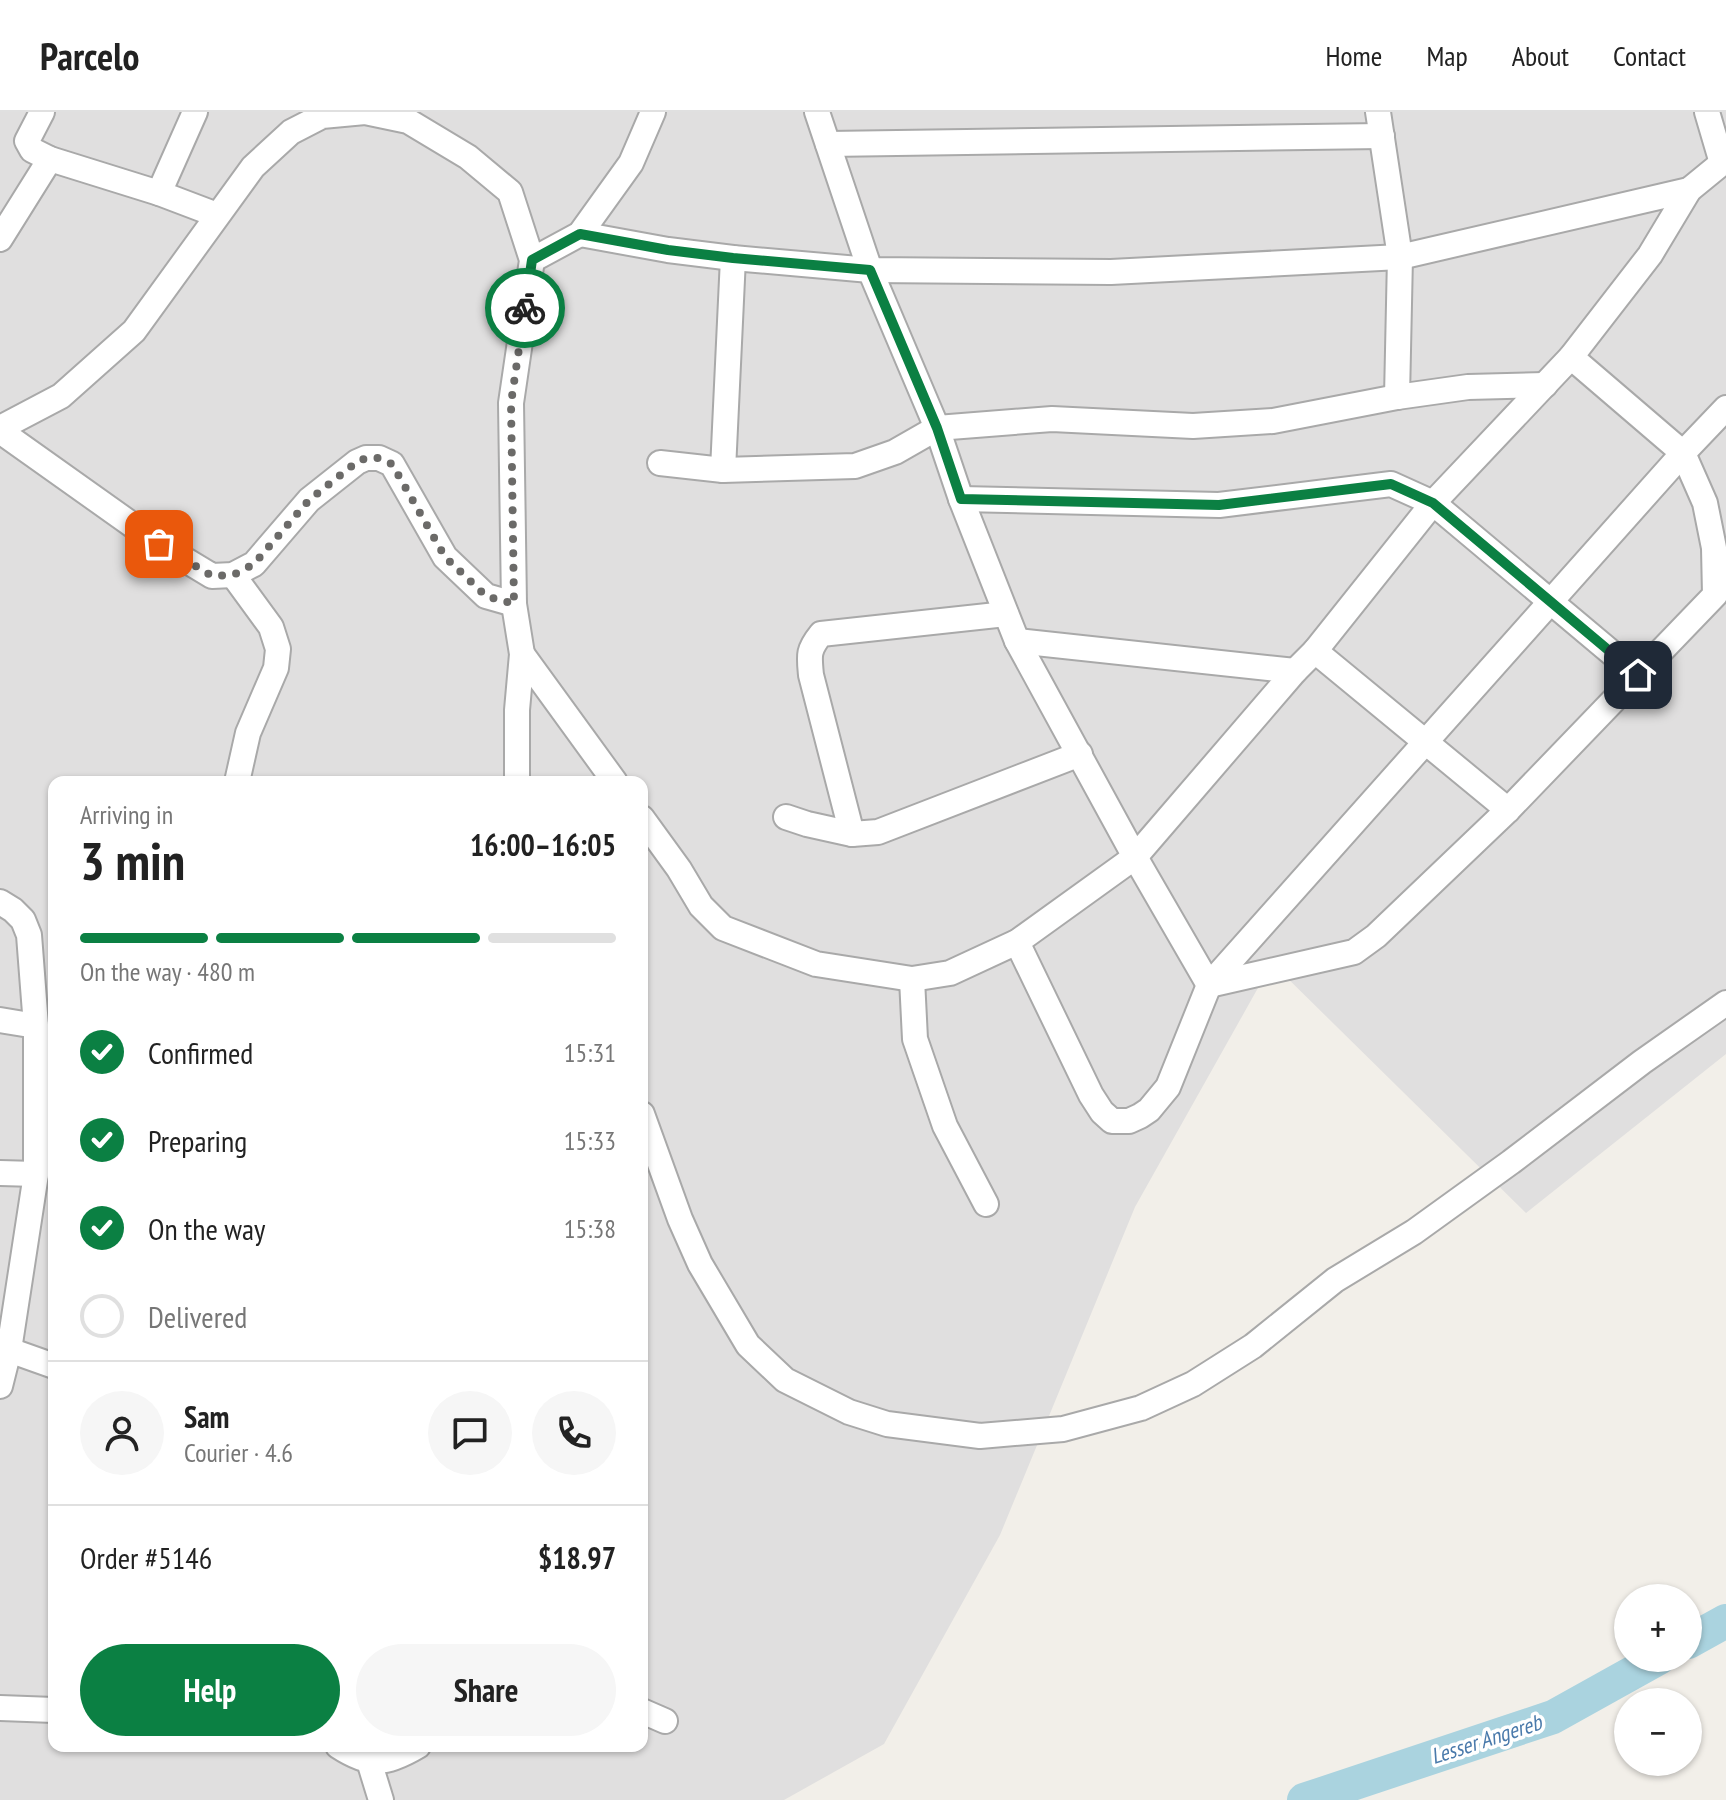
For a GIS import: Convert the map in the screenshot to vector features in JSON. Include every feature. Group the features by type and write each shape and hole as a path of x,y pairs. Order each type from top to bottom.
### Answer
{"street":[{"path":"42,112 27,141 32,150 50,159 159,193 217,215"},
{"path":"159,193 195,112"},
{"path":"514,604 486,596 445,557 392,464 379,458 357,462 309,500 254,564 233,575 212,576 172,552 0,430 61,396 134,331 253,167 291,132 322,116 365,112 408,121 468,157 510,192 532,260 511,403 514,604 522,654 517,710 517,776"},
{"path":"532,260 580,234 631,163 653,112"},
{"path":"817,112 870,270 937,428 961,499 1017,641 1209,985"},
{"path":"648,826 701,906 723,928 816,964 912,979 950,973 1017,942 1135,857 1315,651 1433,503 1571,357 1650,255 1689,190 1724,163 1707,112"},
{"path":"828,144 1380,124 1400,257 1397,397"},
{"path":"0,239 50,159"},
{"path":"580,234 668,250 870,270 1111,272 1400,257 1689,190"},
{"path":"723,470 733,258"},
{"path":"1209,985 1354,952 1376,936 1508,810 1715,595 1714,548 1705,503 1683,453 1571,357"},
{"path":"660,463 723,470 855,466 895,452 937,428 1052,419 1193,426 1273,421 1468,387 1545,385"},
{"path":"1017,942 1102,1112 1112,1121 1129,1121 1149,1110 1168,1087 1209,985 1726,408"},
{"path":"961,499 1219,505 1391,484 1433,503 1638,675"},
{"path":"233,575 271,627 278,649 276,668 248,733 238,776"},
{"path":"852,834 811,675 811,646 821,634 1006,614"},
{"path":"1017,641 1295,671"},
{"path":"1315,651 1508,810"},
{"path":"522,654 611,776"},
{"path":"786,817 852,834 878,832 1080,754"},
{"path":"0,902 23,920 29,935 45,1108 0,1386"},
{"path":"912,979 915,1039 945,1126 986,1204"},
{"path":"648,1131 700,1264 748,1345 785,1380 849,1412 887,1424 980,1436 1063,1429 1141,1408 1193,1384 1253,1346 1335,1280 1414,1232 1726,1003"},
{"path":"0,1020 36,1026"},
{"path":"0,1173 36,1174"},
{"path":"4,1350 48,1364"},
{"path":"0,1708 48,1710"},
{"path":"648,1714 665,1721"},
{"path":"350,1752 369,1761 388,1761 406,1752"},
{"path":"369,1761 381,1800"}],"shaded area":[{"path":"0,112 1726,112 1726,1054 1526,1213 1272,963 1135,1207 1000,1535 884,1744 784,1800 0,1800"}],"waterway":[{"name":"Lesser Angereb","path":"1702,1634 1726,1621"},
{"name":"Lesser Angereb","path":"1304,1800 1553,1717 1634,1672"}],"way so far":[{"path":"159,544 212,576 233,575 254,564 309,500 357,462 379,458 392,464 445,557 486,596 514,604 511,403 525,308"}],"route":[{"path":"525,308 532,260 580,234 668,250 870,270 937,428 961,499 1219,505 1391,484 1433,503 1638,675"}]}
